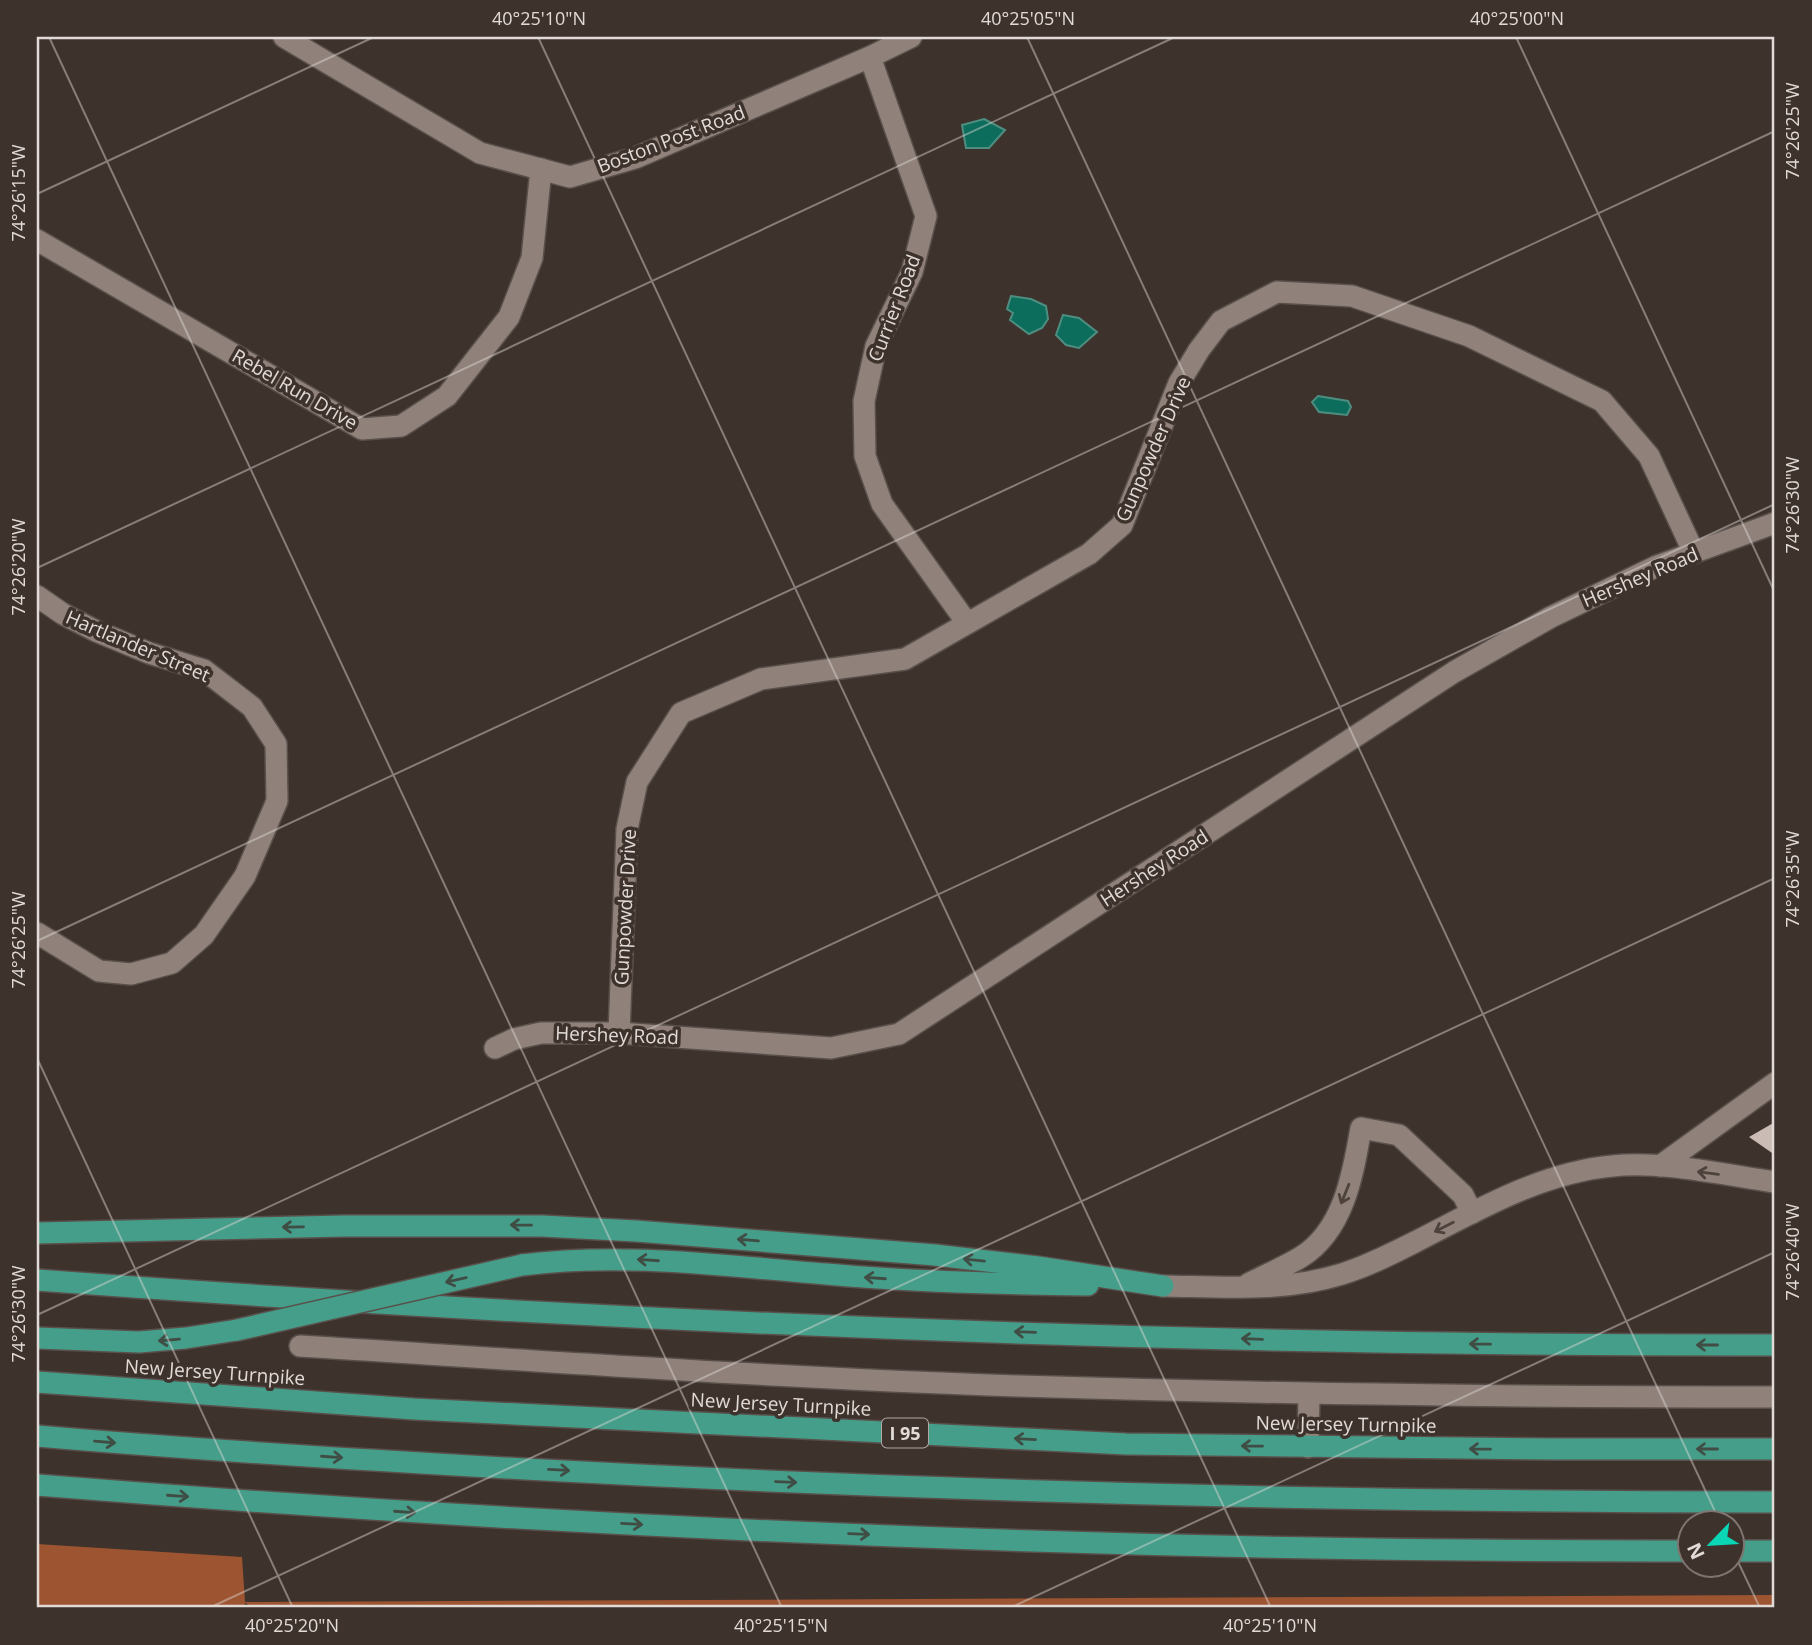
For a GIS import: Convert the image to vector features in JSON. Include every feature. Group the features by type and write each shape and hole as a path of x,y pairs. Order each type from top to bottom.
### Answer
{"highway":[{"path":"37,1233 420,1224 542,1226 935,1255 1163,1286"},
{"path":"37,1338 139,1342 186,1338 237,1330 522,1265 561,1260 638,1259 943,1282 1163,1286"},
{"path":"37,1280 420,1307 763,1324 1271,1340 1775,1345"},
{"name":"New Jersey Turnpike","path":"37,1382 414,1409 1126,1444 1775,1449"},
{"path":"37,1436 412,1462 773,1482 1271,1498 1775,1502"},
{"path":"37,1485 410,1513 747,1530 1267,1547 1675,1551"},
{"path":"1745,1551 1775,1551"}],"street":[{"name":"Boston Post Road","path":"284,37 480,153 570,177 635,158 911,37"},
{"name":"Currier Road","path":"870,57 926,216 912,272 876,346 864,401 865,456 882,503 967,623"},
{"name":"Rebel Run Drive","path":"37,240 362,429 401,426 447,396 509,317 531,258 541,169"},
{"name":"Gunpowder Drive","path":"619,1032 626,829 637,782 681,713 761,679 905,659 1089,554 1122,524 1179,383 1199,349 1221,321 1277,292 1352,296 1469,336 1602,401 1649,456 1694,553"},
{"name":"Hershey Road","path":"495,1048 514,1039 541,1033 619,1032 831,1048 899,1034 1454,672 1551,617 1657,566 1775,523"},
{"name":"Hartlander Street","path":"37,596 63,614 96,631 149,653 204,670 253,707 276,744 277,801 245,876 204,934 172,963 131,974 99,971 37,933"},
{"path":"1660,1166 1775,1083"},
{"path":"1243,1287 1303,1256 1332,1228 1353,1175 1361,1128 1399,1135 1463,1195 1472,1213"},
{"path":"1163,1286 1243,1287 1304,1283 1343,1274 1380,1259 1520,1189 1563,1175 1612,1166 1660,1166 1775,1182"},
{"path":"300,1346 780,1375 1016,1386 1309,1394 1775,1397"},
{"path":"1308,1447 1309,1394"}],"shaded area":[{"path":"37,1544 242,1557 245,1602 1775,1595 1775,1608 254,1608 245,1603 244,1608 37,1608"}],"water":[{"path":"984,119 1005,130 989,148 966,148 962,125"},
{"path":"1011,296 1031,299 1046,306 1048,319 1042,328 1029,334 1010,320 1013,313 1007,309"},
{"path":"1063,315 1079,318 1097,332 1079,348 1066,345 1056,335"},
{"path":"1318,396 1348,401 1351,407 1347,415 1319,412 1312,402"}],"building":[{"path":"1775,1122 1775,1155 1749,1137"}]}
